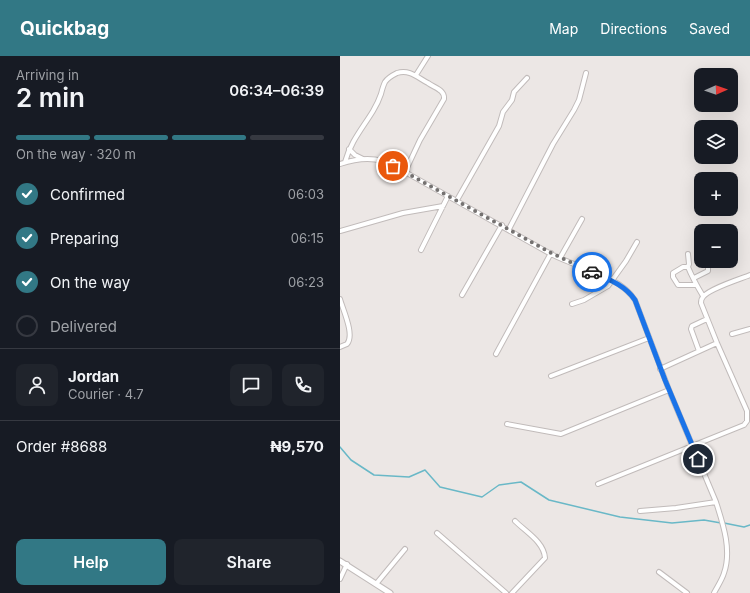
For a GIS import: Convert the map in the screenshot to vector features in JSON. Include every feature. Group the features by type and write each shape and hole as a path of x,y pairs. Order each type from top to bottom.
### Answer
{"street":[{"path":"416,75 428,56"},
{"path":"345,162 349,149 381,94 384,83 398,73 406,73 416,75 442,91 444,99 420,140 405,172"},
{"path":"509,229 552,144 579,100 586,73"},
{"path":"457,200 499,126 503,112 512,100 514,92 527,78"},
{"path":"349,149 363,160"},
{"path":"340,164 363,160 382,161 457,200 560,258 612,280 627,290 635,300 660,369 693,445 716,502 723,524 727,547 727,559 724,573 714,593"},
{"path":"421,250 448,196"},
{"path":"340,231 403,213 443,206"},
{"path":"560,258 582,219"},
{"path":"462,295 502,226"},
{"path":"572,304 584,300 608,286 626,261 637,242"},
{"path":"496,354 551,253"},
{"path":"688,254 688,267 703,296"},
{"path":"688,267 677,270 674,273 673,277 676,284 696,285"},
{"path":"694,278 708,271 708,268"},
{"path":"598,484 744,425 747,421 747,411 701,303 703,296 724,284 750,275"},
{"path":"340,299 348,323 350,338 347,344 340,347"},
{"path":"699,351 692,326 707,319"},
{"path":"732,334 750,329"},
{"path":"551,376 649,338"},
{"path":"660,369 717,343"},
{"path":"507,424 561,434 669,390"},
{"path":"640,511 676,508 716,502"},
{"path":"512,593 545,558 543,549 516,521"},
{"path":"438,533 506,593"},
{"path":"376,584 405,549"},
{"path":"340,560 390,593"},
{"path":"340,579 347,564"},
{"path":"660,572 686,593"}],"waterway":[{"path":"340,447 351,460 374,475 409,477 425,470 440,487 482,497 499,485 521,482 549,500 620,517 672,523 704,520 721,523"},
{"path":"724,523 744,527 750,525"}],"way so far":[{"path":"393,166 560,258 592,272"}],"route":[{"path":"592,272 612,280 627,290 635,300 665,380 698,459"}]}
